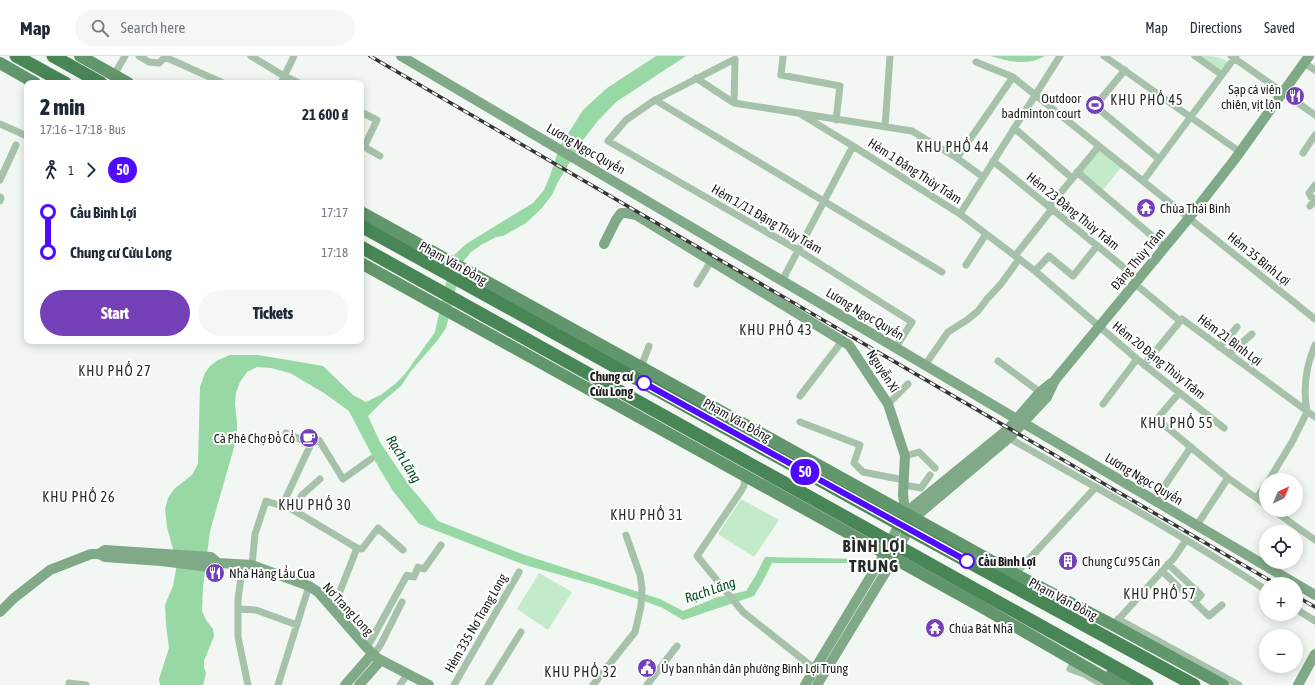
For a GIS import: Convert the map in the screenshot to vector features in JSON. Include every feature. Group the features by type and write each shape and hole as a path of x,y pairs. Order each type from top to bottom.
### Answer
{"highway":[{"path":"16,56 60,80"},
{"path":"53,56 96,75"},
{"name":"Phạm Văn Đồng","path":"364,227 413,248 1012,579 1112,628"},
{"path":"364,249 978,590 1089,662 1147,685"},
{"path":"1112,628 1194,685"}],"main road":[{"path":"80,56 96,75 114,75 123,80"},
{"path":"0,64 29,80"},
{"name":"Phạm Văn Đồng","path":"364,214 413,248"},
{"path":"364,265 1032,635 1072,665 1089,662 1129,685"},
{"name":"Phạm Văn Đồng","path":"509,301 641,367 906,521"},
{"path":"786,498 792,487"},
{"path":"1112,628 1212,685"},
{"path":"1112,628 1223,685"},
{"path":"1089,662 1117,685"}],"street":[{"path":"114,75 125,56"},
{"path":"139,56 150,62 159,63 165,56 217,80"},
{"path":"251,56 293,80"},
{"path":"282,80 294,56"},
{"name":"Lương Ngọc Quyến","path":"402,56 1315,595"},
{"path":"885,126 890,56"},
{"path":"960,214 1060,56"},
{"path":"1104,56 1240,152"},
{"path":"1114,63 1119,56"},
{"path":"1195,56 1222,75"},
{"path":"783,57 781,75 840,86 836,120"},
{"path":"1143,182 1234,57 1315,114"},
{"path":"655,100 735,59 734,102"},
{"path":"1306,59 1315,70"},
{"name":"Đặng Thùy Trâm","path":"906,521 1008,429 1046,397 1055,380 1098,326 1189,218 1240,152 1306,59"},
{"name":"Hẻm 35 Bình Lợi","path":"976,62 1013,78 1315,319"},
{"path":"1125,70 1095,106 1159,159"},
{"name":"Hẻm 1 Đặng Thùy Trâm","path":"696,78 734,102 798,113 853,146 960,214 1035,271 1098,326"},
{"path":"957,158 1013,78"},
{"path":"655,100 942,272"},
{"name":"Hẻm 1/11 Đặng Thùy Trâm","path":"655,100 626,120 608,141 798,250 912,322 896,347"},
{"path":"798,113 912,131 957,158 983,177"},
{"path":"364,114 377,120 364,144"},
{"path":"0,124 24,135"},
{"path":"1014,128 1072,178"},
{"path":"1303,153 1315,135"},
{"path":"0,180 16,145"},
{"path":"782,280 853,146"},
{"path":"925,364 948,332 978,311 1001,284 1050,208 1072,178 1099,146"},
{"path":"364,147 380,156"},
{"name":"Hẻm 23 Đặng Thùy Trâm","path":"993,161 1097,246 1136,281"},
{"path":"1077,172 1165,247"},
{"path":"1310,206 1315,199 1311,197 1309,193 1315,185"},
{"path":"0,197 0,201"},
{"name":"Nguyễn Xí","path":"604,244 621,213 636,215 849,345 888,404 905,456 903,494 906,521"},
{"path":"966,265 986,234"},
{"path":"1035,271 1048,256 1073,276 1097,246"},
{"path":"696,284 711,261"},
{"name":"Hẻm 21 Bình Lợi","path":"1136,281 1180,321 1182,319 1306,412 1315,417"},
{"path":"1144,365 1180,321"},
{"name":"Hẻm 20 Đặng Thùy Trâm","path":"1098,326 1144,365 1224,428"},
{"path":"1219,347 1236,327"},
{"path":"1229,354 1252,334"},
{"path":"800,396 843,340"},
{"path":"1273,473 1292,442 1306,412 1305,398 1307,371 1315,345"},
{"path":"641,367 649,346"},
{"path":"1103,404 1137,359"},
{"path":"998,361 1040,392"},
{"name":"Đặng Thùy Trâm","path":"906,521 1009,438 1040,392 1055,380"},
{"path":"888,404 908,384"},
{"path":"1179,393 1157,419 1228,478 1257,498 1259,495"},
{"path":"800,422 860,445 854,463 863,472 904,482 921,488 930,475"},
{"path":"286,433 311,444"},
{"path":"1009,438 1186,540 1259,586"},
{"path":"283,504 311,444 319,440 343,479 371,459"},
{"path":"1155,500 1191,447"},
{"path":"905,456 919,452 935,468"},
{"path":"745,476 742,491 697,556 743,612 815,669"},
{"path":"1196,525 1228,478"},
{"path":"293,510 302,495 320,479"},
{"path":"1012,579 1096,487"},
{"path":"248,685 238,637 238,599 255,534 266,501 282,506 283,504 357,548 362,549 378,528 403,550"},
{"path":"1283,517 1315,540"},
{"path":"817,685 889,556 906,521"},
{"path":"593,685 635,632 641,606 642,588 640,575 626,535"},
{"path":"1112,628 1174,558 1186,540"},
{"path":"359,685 374,654 407,575 414,577 418,567 424,569 441,545"},
{"path":"333,609 357,548"},
{"name":"Nơ Trang Long","path":"0,612 14,598 50,570 90,554 99,554 105,550 213,562 248,564 309,586 318,592 374,654 426,684"},
{"path":"805,685 889,556"},
{"path":"1168,564 1201,595 1195,602"},
{"path":"1162,571 1210,616 1222,605"},
{"name":"Hẻm 335 Nơ Trang Long","path":"454,685 519,572"},
{"path":"278,685 309,586"},
{"path":"345,685 374,654 381,644 402,602"},
{"path":"238,608 256,610 297,625"},
{"path":"1303,614 1315,622"},
{"name":"Phạm Văn Đồng","path":"1112,628 1239,685"},
{"path":"488,685 521,632"},
{"path":"647,685 677,646"},
{"path":"1298,685 1315,654"},
{"path":"1072,665 1103,685"},
{"path":"400,685 408,673"},
{"path":"69,683 86,685"}],"shaded area":[{"path":"656,56 686,56 616,102 597,122 583,140 552,195 541,209 526,223 503,236 496,237 471,252 462,263 446,328 437,341 411,371 401,386 368,416 380,442 408,484 438,521 522,554 660,599 683,611 718,597 746,591 765,557 860,559 862,563 772,563 754,596 683,620 661,607 596,585 525,565 419,524 393,491 375,461 349,411 324,393 290,373 271,368 257,367 247,372 240,382 236,393 235,404 237,437 210,531 203,587 202,611 206,620 213,629 214,636 204,661 206,673 203,685 160,685 159,679 169,648 165,605 173,586 177,564 167,527 165,509 168,498 174,489 192,475 198,464 200,387 205,373 210,366 218,360 230,355 258,355 323,366 353,395 366,402 382,394 405,374 435,332 452,257 466,244 533,203 544,190 559,148 583,110 607,88"},
{"path":"991,56 1045,56 1032,61 1018,62"},
{"path":"1200,56 1220,58 1228,63 1224,70 1220,70"},
{"path":"1099,147 1122,167 1101,192 1078,172"},
{"path":"741,499 779,520 754,557 718,534"},
{"path":"539,573 572,592 548,630 517,609"}],"railway":[{"path":"370,56 1264,577"},
{"path":"1303,600 1315,607"}],"bus line":[{"name":"50","path":"644,383 967,561"}],"place":[{"name":"Sạp cá viên chiên, vịt lộn","path":"1295,96"},
{"name":"Outdoor badminton court","path":"1095,105"},
{"name":"Chùa Thái Bình","path":"1146,208"},
{"name":"Chung cư Cửu Long","path":"644,383"},
{"name":"Cà Phê Chợ Đồ Cổ","path":"309,438"},
{"name":"Cầu Bình Lợi","path":"967,561"},
{"name":"Chung Cư 95 Căn","path":"1068,561"},
{"name":"Nhà Hàng Lẩu Cua","path":"215,573"},
{"name":"Chùa Bát Nhã","path":"935,628"},
{"name":"Ủy ban nhân dân phường Bình Lợi Trung","path":"647,668"}],"district":[{"name":"KHU PHỐ 45","path":"1147,100"},
{"name":"KHU PHỐ 44","path":"953,147"},
{"name":"KHU PHỐ 43","path":"776,330"},
{"name":"KHU PHỐ 27","path":"115,371"},
{"name":"KHU PHỐ 55","path":"1177,423"},
{"name":"KHU PHỐ 26","path":"79,497"},
{"name":"KHU PHỐ 30","path":"315,505"},
{"name":"KHU PHỐ 31","path":"647,515"},
{"name":"BÌNH LỢI TRUNG","path":"874,556"},
{"name":"KHU PHỐ 57","path":"1160,594"},
{"name":"KHU PHỐ 32","path":"581,672"}],"water label":[{"name":"Rạch Lăng","path":"404,459"},
{"name":"Rạch Lăng","path":"710,590"}]}
